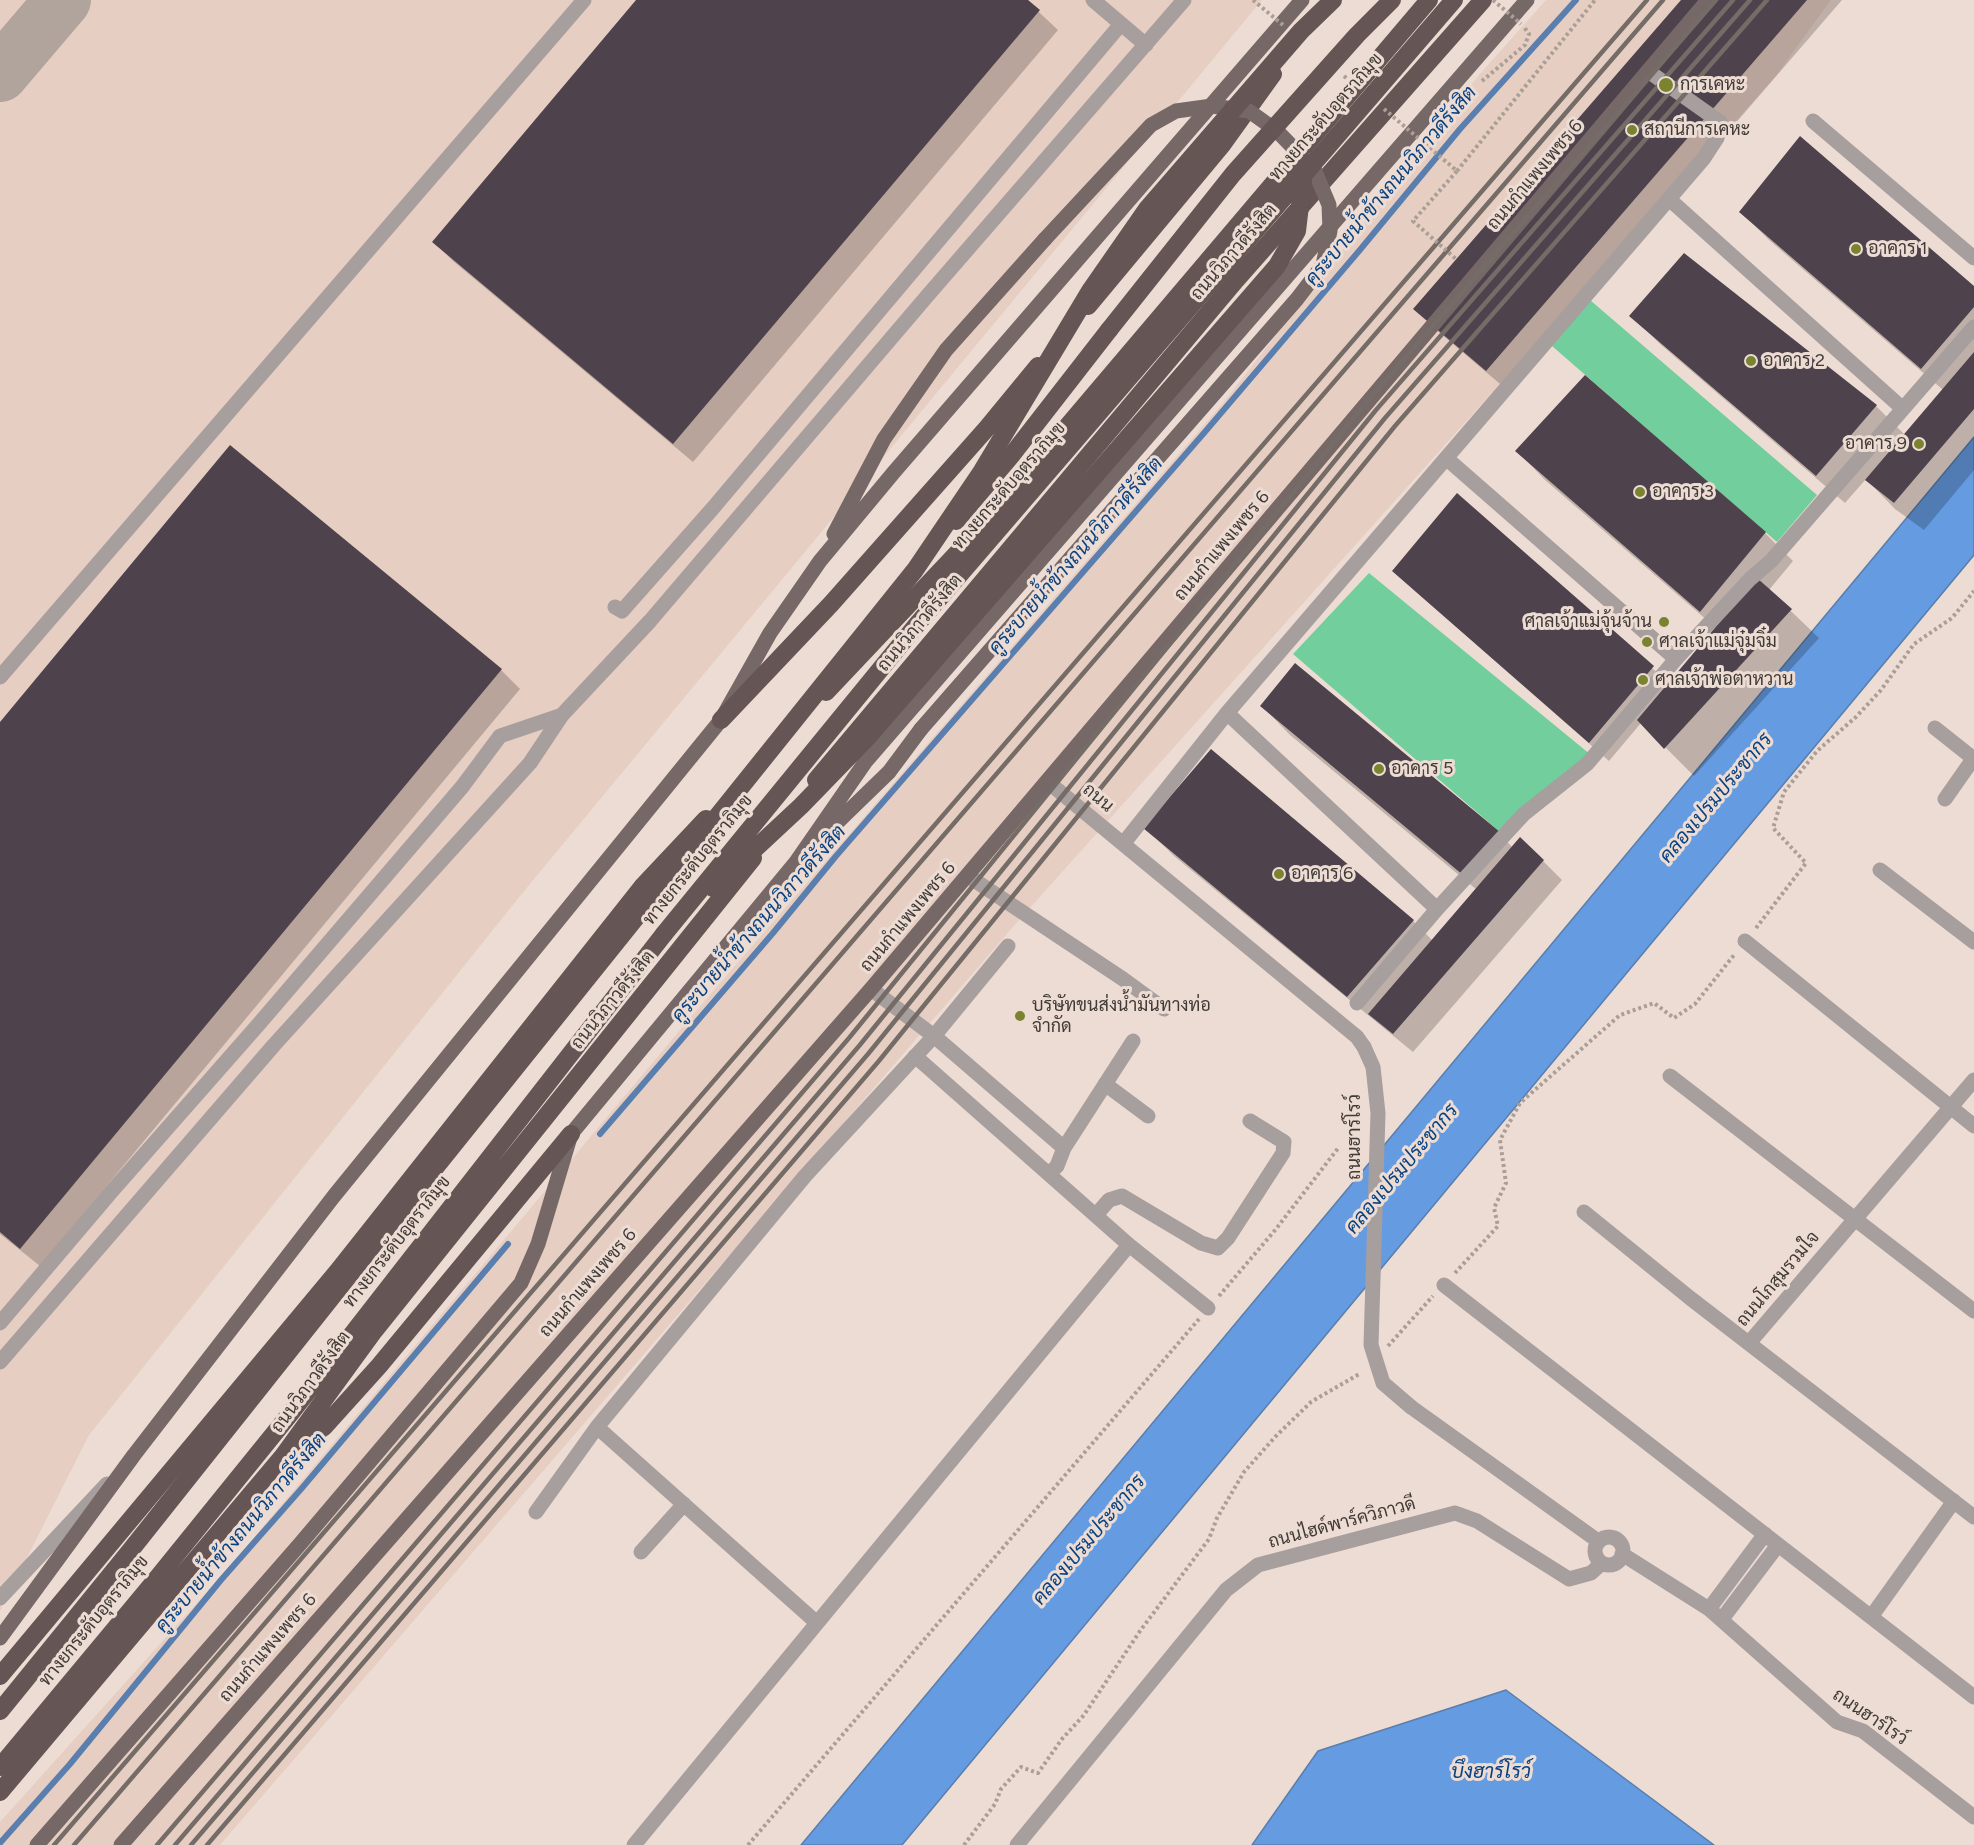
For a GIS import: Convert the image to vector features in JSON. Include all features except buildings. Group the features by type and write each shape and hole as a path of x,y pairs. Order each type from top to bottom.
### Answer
{"highway":[{"path":"722,720 831,604 987,428 1222,145 1327,0"},
{"name":"ทางยกระดับอุตราภิมุข","path":"915,570 982,471 1090,291 1147,209 1300,31 1333,0"},
{"name":"ทางยกระดับอุตราภิมุข","path":"0,1711 915,570 1011,456 1233,174 1357,35 1392,0"},
{"name":"ถนนวิภาวดีรังสิต","path":"0,1676 338,1272 642,887 981,528 1429,0"},
{"name":"ทางยกระดับอุตราภิมุข","path":"0,1767 290,1414 664,934 919,622 1454,0"},
{"name":"ถนนวิภาวดีรังสิต","path":"0,1792 283,1456 374,1331 813,783 1236,280 1484,0"},
{"path":"664,934 801,806 866,739 1277,266 1297,231 1303,181 1299,153"},
{"path":"283,1456 324,1427 378,1366 571,1134"}],"main road":[{"path":"0,1638 134,1455 334,1196 722,720 770,633 820,561 894,472 1302,0"},
{"path":"38,1845 300,1544 521,1283 538,1244 571,1134 796,862 866,761 1527,0"},
{"name":"ถนนกำแพงเพชร 6","path":"121,1845 871,989 1708,0"},
{"path":"796,862 889,772 921,729 1289,308 1323,265 1330,231 1329,205 1314,169 1277,131 1249,111 1212,106 1176,111 1151,125 1122,154 946,350 884,439 820,561"}],"street":[{"path":"0,677 584,0"},
{"path":"1093,0 1146,45"},
{"path":"0,1362 274,1045 530,763 562,715 650,621 1184,0"},
{"path":"615,607 622,611 713,508 1121,24"},
{"path":"1123,844 1227,713 1704,158 1717,138 1720,122 1648,71"},
{"path":"1812,121 1974,258"},
{"path":"1669,199 1902,408"},
{"path":"1358,1002 1437,909 1524,814 1587,764 1676,659 1750,579 1771,561 1974,327"},
{"path":"1446,458 1676,659"},
{"path":"713,508 732,525"},
{"path":"1227,713 1437,909"},
{"path":"0,1323 462,787 500,736 562,715"},
{"path":"1935,729 1974,759 1945,800"},
{"name":"ถนน","path":"1048,782 1123,844"},
{"name":"ถนนฮาร์โรว์","path":"1123,844 1357,1037 1364,1047 1373,1067 1378,1113 1371,1345 1383,1383 1411,1407 1598,1541 1609,1537 1615,1538 1620,1542 1622,1554 1722,1619 1837,1722 1863,1731 1974,1817"},
{"path":"1880,870 1974,942"},
{"path":"968,876 1115,974 1164,1010"},
{"path":"1744,941 1974,1126"},
{"path":"536,1512 597,1427 805,1176 934,1036 1008,946"},
{"path":"871,989 934,1036 1064,1148"},
{"path":"1049,1174 1061,1159 1064,1148 1133,1041"},
{"path":"915,1056 1129,1245 1208,1308"},
{"path":"1670,1076 1974,1311"},
{"name":"ถนนโกสุมรวมใจ","path":"1974,1080 1749,1343 1974,1517"},
{"path":"1105,1084 1148,1116"},
{"path":"1096,1215 1109,1200 1122,1196 1201,1243 1218,1248 1228,1238 1283,1153 1284,1142 1250,1121"},
{"path":"1584,1212 1749,1343"},
{"path":"634,1845 1129,1245"},
{"path":"1444,1285 1974,1697"},
{"path":"597,1427 817,1623"},
{"path":"0,1598 134,1455"},
{"path":"1871,1617 1954,1501"},
{"path":"641,1552 684,1504"},
{"name":"ถนนไฮด์พาร์ควิภาวดี","path":"1017,1845 1226,1590 1258,1565 1455,1513 1477,1521 1569,1579 1591,1573 1602,1563"},
{"path":"1709,1609 1765,1534"},
{"path":"1598,1541 1595,1553 1602,1563 1608,1565 1614,1563 1622,1554"},
{"path":"1722,1619 1778,1545"}],"path":[{"path":"1253,0 1288,30"},
{"path":"1493,0 1521,24"},
{"path":"1456,260 1413,221 1457,171 1595,0"},
{"path":"1342,74 1359,89"},
{"path":"1377,104 1457,171"},
{"path":"1384,1350 1498,1227 1494,1208 1506,1183 1500,1140 1520,1103 1620,1015 1654,1003 1674,1018 1695,1004 1806,863 1773,828 1784,792 1817,751 1856,717 1881,690 1914,644 1952,618 1974,591"},
{"path":"748,1845 1276,1228 1339,1147"},
{"path":"964,1845 995,1804 1001,1789 1022,1767 1038,1773 1062,1739 1084,1715 1140,1631 1209,1539 1217,1518 1244,1472 1275,1437 1311,1402 1360,1374 1368,1366"}],"shaded area":[{"path":"0,0 1262,0 520,896 89,1435 0,1611"},
{"path":"1546,0 1831,0 1775,77 1019,920 220,1845 0,1845 0,1822 231,1565 701,1005 1223,403 1479,75"}],"green space":[{"path":"1590,300 1817,495 1777,542 1552,346"},
{"path":"1369,573 1591,755 1500,832 1293,654"}],"water":[{"name":"คลองเปรมประชากร","path":"1974,437 1974,555 902,1845 801,1845"},
{"name":"บึงฮาร์โรว์","path":"1506,1690 1714,1845 1252,1845 1318,1751"}],"waterway":[{"name":"คูระบายน้ำข้างถนนวิภาวดีรังสิต","path":"600,1134 773,933 836,856 1204,433 1460,129 1576,0"},
{"name":"คูระบายน้ำข้างถนนวิภาวดีรังสิต","path":"0,1843 70,1764 221,1580 302,1488 508,1244"}],"taxiway":[{"path":"0,74 63,0"}],"railway":[{"path":"54,1845 1647,0"},
{"path":"74,1845 1663,0"},
{"path":"157,1845 849,1038 1366,403 1716,0"},
{"path":"175,1845 859,1046 1376,410 1733,0"},
{"path":"191,1845 868,1054 1385,418 1750,0"},
{"path":"207,1845 878,1062 1395,426 1767,0"}],"place":[{"name":"การเคหะ","path":"1666,85"},
{"name":"สถานีการเคหะ","path":"1632,130"},
{"name":"อาคาร 1","path":"1856,249"},
{"name":"อาคาร 2","path":"1751,361"},
{"name":"อาคาร 9","path":"1919,444"},
{"name":"อาคาร 3","path":"1640,492"},
{"name":"ศาลเจ้าแม่จุ้นจ้าน","path":"1664,622"},
{"name":"ศาลเจ้าแม่จุ๋มจิ๋ม","path":"1647,642"},
{"name":"ศาลเจ้าพ่อตาหวาน","path":"1643,680"},
{"name":"อาคาร 5","path":"1379,769"},
{"name":"อาคาร 6","path":"1279,874"},
{"name":"บริษัทขนส่งน้ำมันทางท่อ จำกัด","path":"1020,1016"}]}
